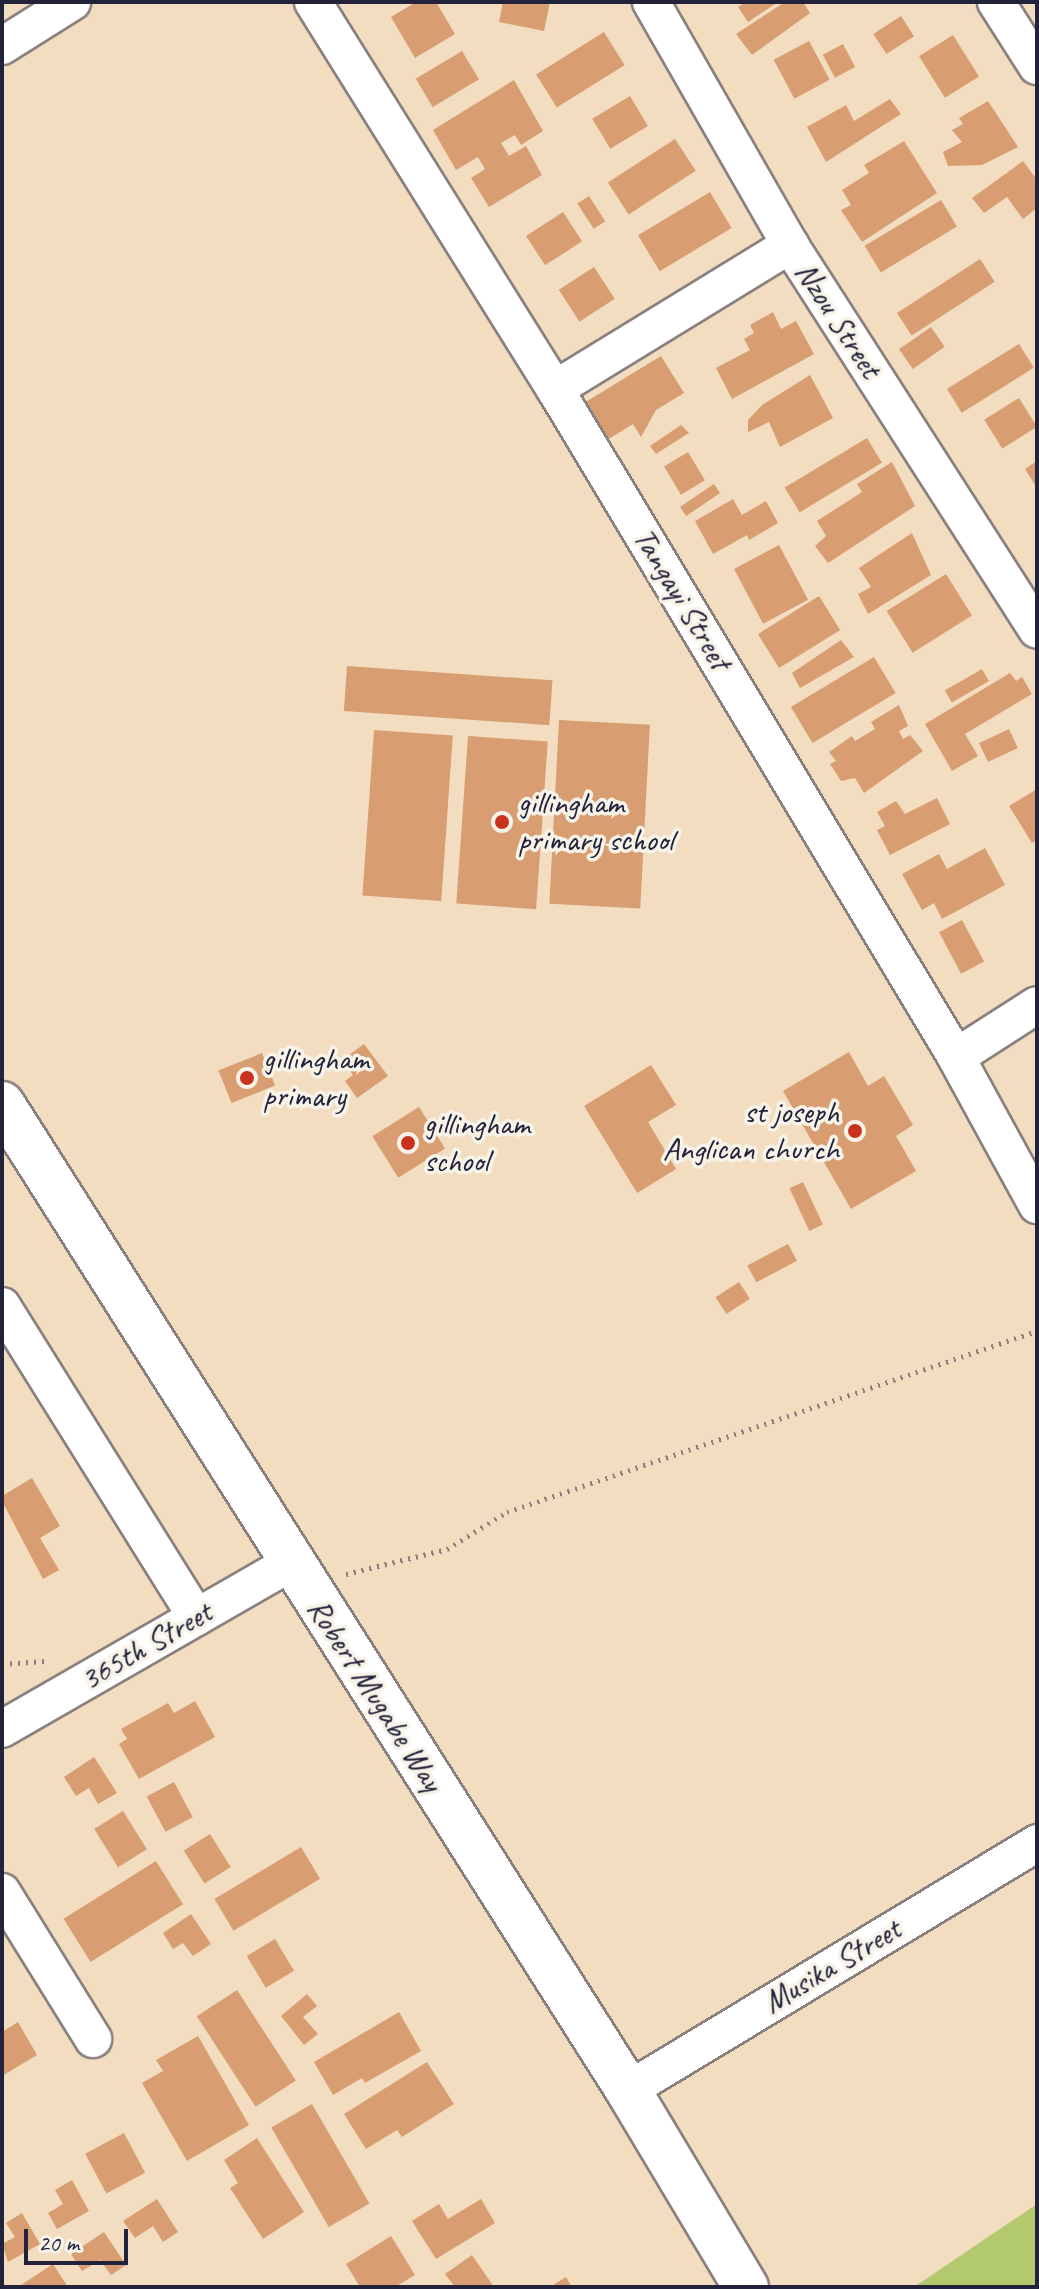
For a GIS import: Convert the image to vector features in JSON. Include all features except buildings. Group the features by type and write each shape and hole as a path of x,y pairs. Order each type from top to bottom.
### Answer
{"street":[{"path":"3,44 72,2"},
{"name":"Tangayi Street","path":"313,2 555,389 956,1057 1037,1205"},
{"name":"Nzou Street","path":"651,2 790,245 1037,630"},
{"path":"996,2 1037,66"},
{"path":"555,389 790,245"},
{"path":"956,1057 1037,1005"},
{"name":"Robert Mugabe Way","path":"2,1104 628,2090 746,2287"},
{"path":"2,1306 196,1617"},
{"name":"365th Street","path":"2,1729 291,1563"},
{"name":"Musika Street","path":"628,2090 1037,1843"},
{"path":"2,1892 93,2039"}],"path":[{"path":"291,1563 330,1578 447,1549 507,1512 1037,1331"}],"green space":[{"path":"1037,2204 1037,2287 914,2287"}],"place":[{"name":"gillingham primary school","path":"502,822"},
{"name":"gillingham primary","path":"247,1078"},
{"name":"st joseph Anglican church","path":"855,1131"},
{"name":"gillingham school","path":"408,1143"}]}
